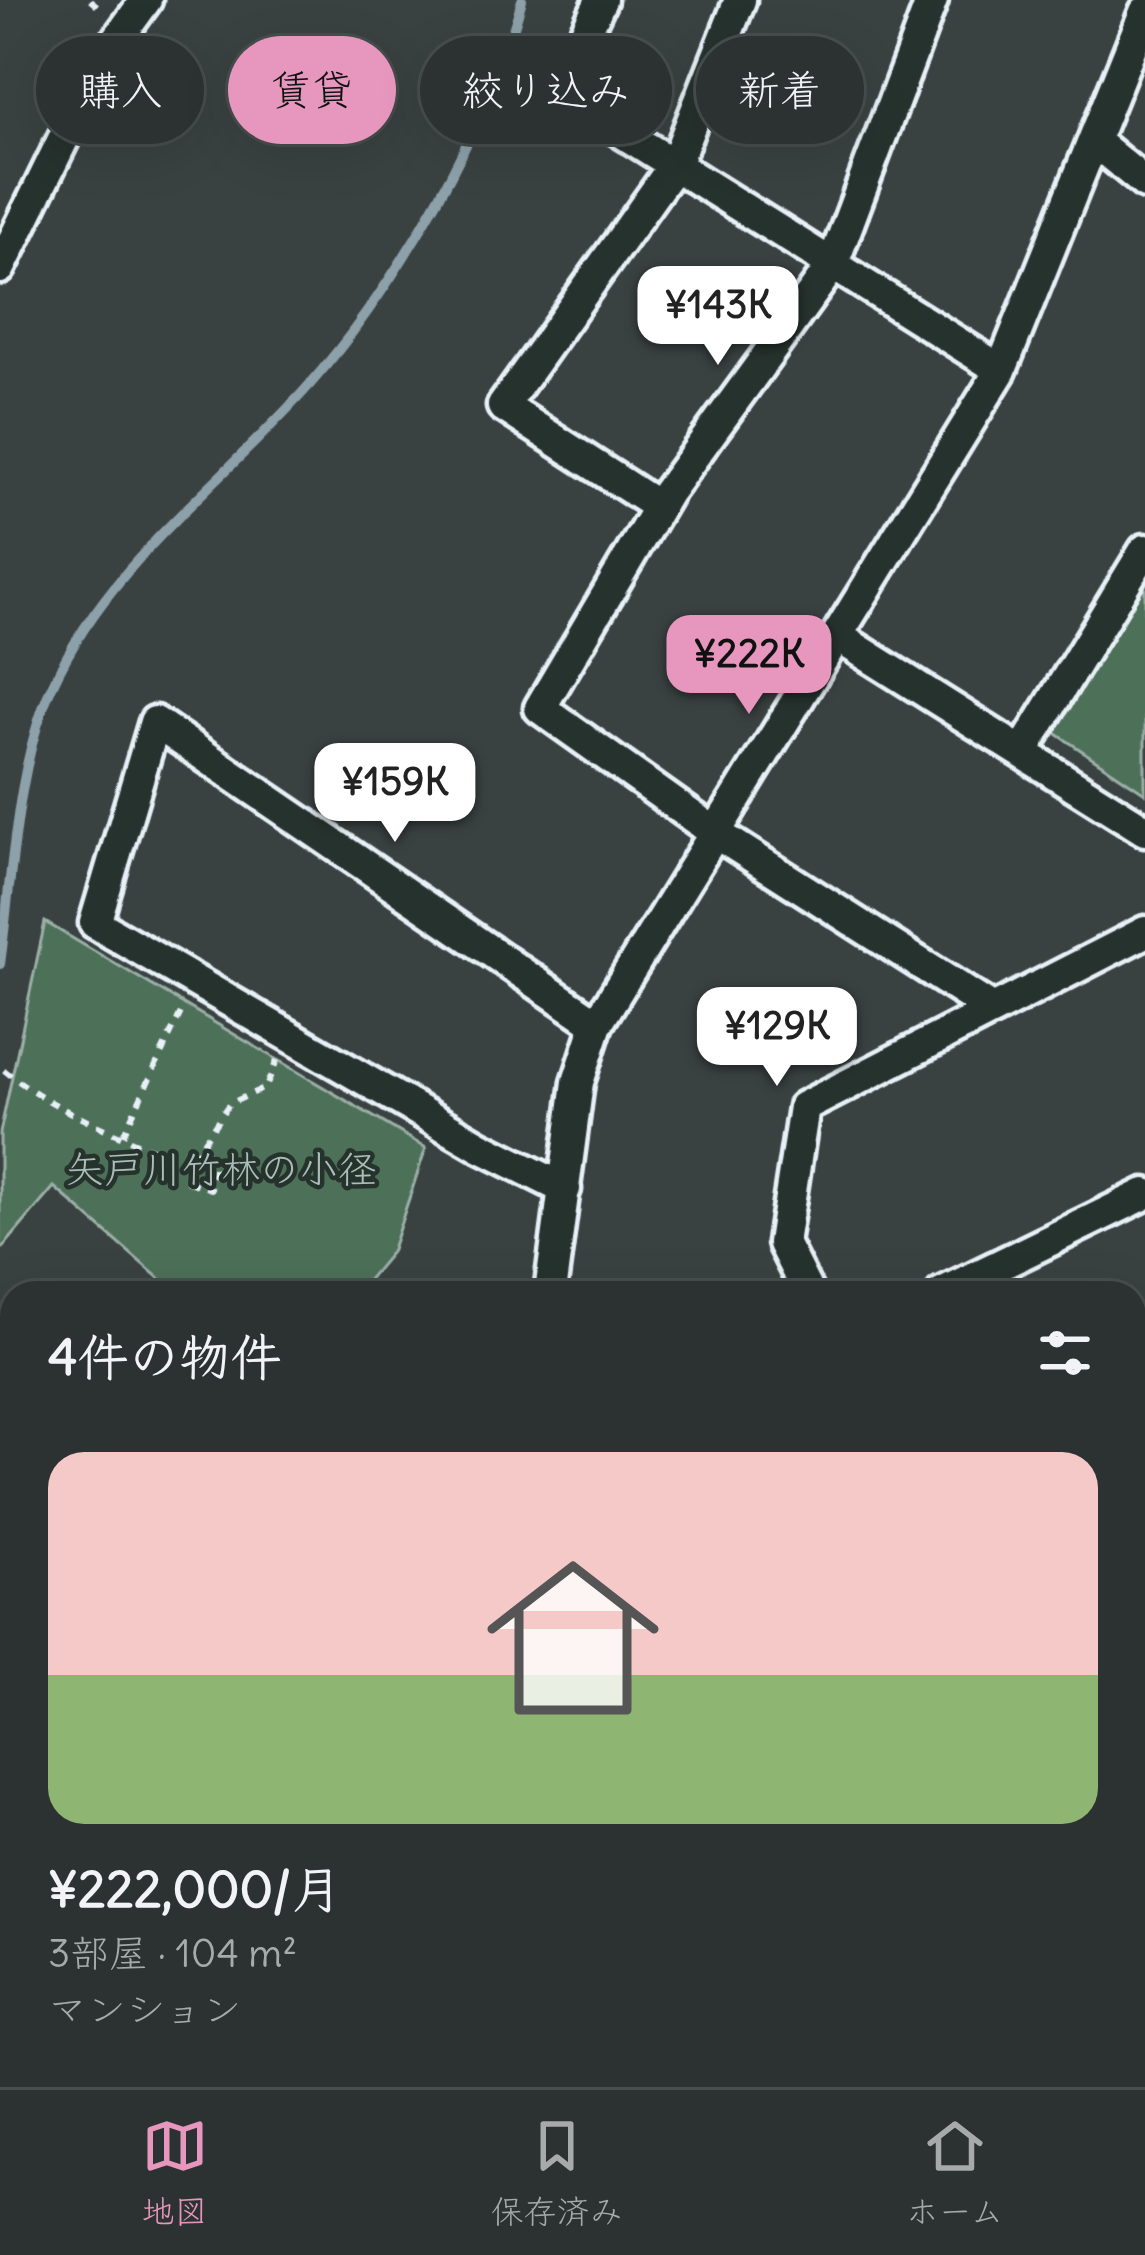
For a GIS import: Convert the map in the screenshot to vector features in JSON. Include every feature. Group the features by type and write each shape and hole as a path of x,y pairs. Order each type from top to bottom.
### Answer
{"street":[{"path":"0,268 100,62 146,0"},
{"path":"601,0 557,92 1001,370"},
{"path":"659,507 503,406 675,164 740,0"},
{"path":"932,0 832,266 659,507 539,708 714,832 994,1010"},
{"path":"552,1281 578,1082 597,1024 840,638 1001,370 1145,12"},
{"path":"1094,141 1145,183"},
{"path":"1022,752 1145,550"},
{"path":"840,638 1145,830"},
{"path":"565,1189 95,923 155,722 597,1024"},
{"path":"802,1281 782,1243 804,1107 1145,932"},
{"path":"1001,1281 1145,1195"}],"path":[{"path":"123,1136 196,981"},
{"path":"201,1146 214,1168 211,1189 188,1182 188,1164 229,1104 266,1087 287,1034"},
{"path":"4,1070 27,1089 188,1164"}],"green space":[{"path":"1145,582 1145,793 1048,728"},
{"name":"矢戸川竹林の小径","path":"45,922 426,1148 391,1252 367,1281 162,1281 54,1187 0,1251 0,1133"}],"waterway":[{"path":"0,964 30,751 52,686 76,641 137,561 312,382 377,297 463,151 487,100 522,0"}]}
